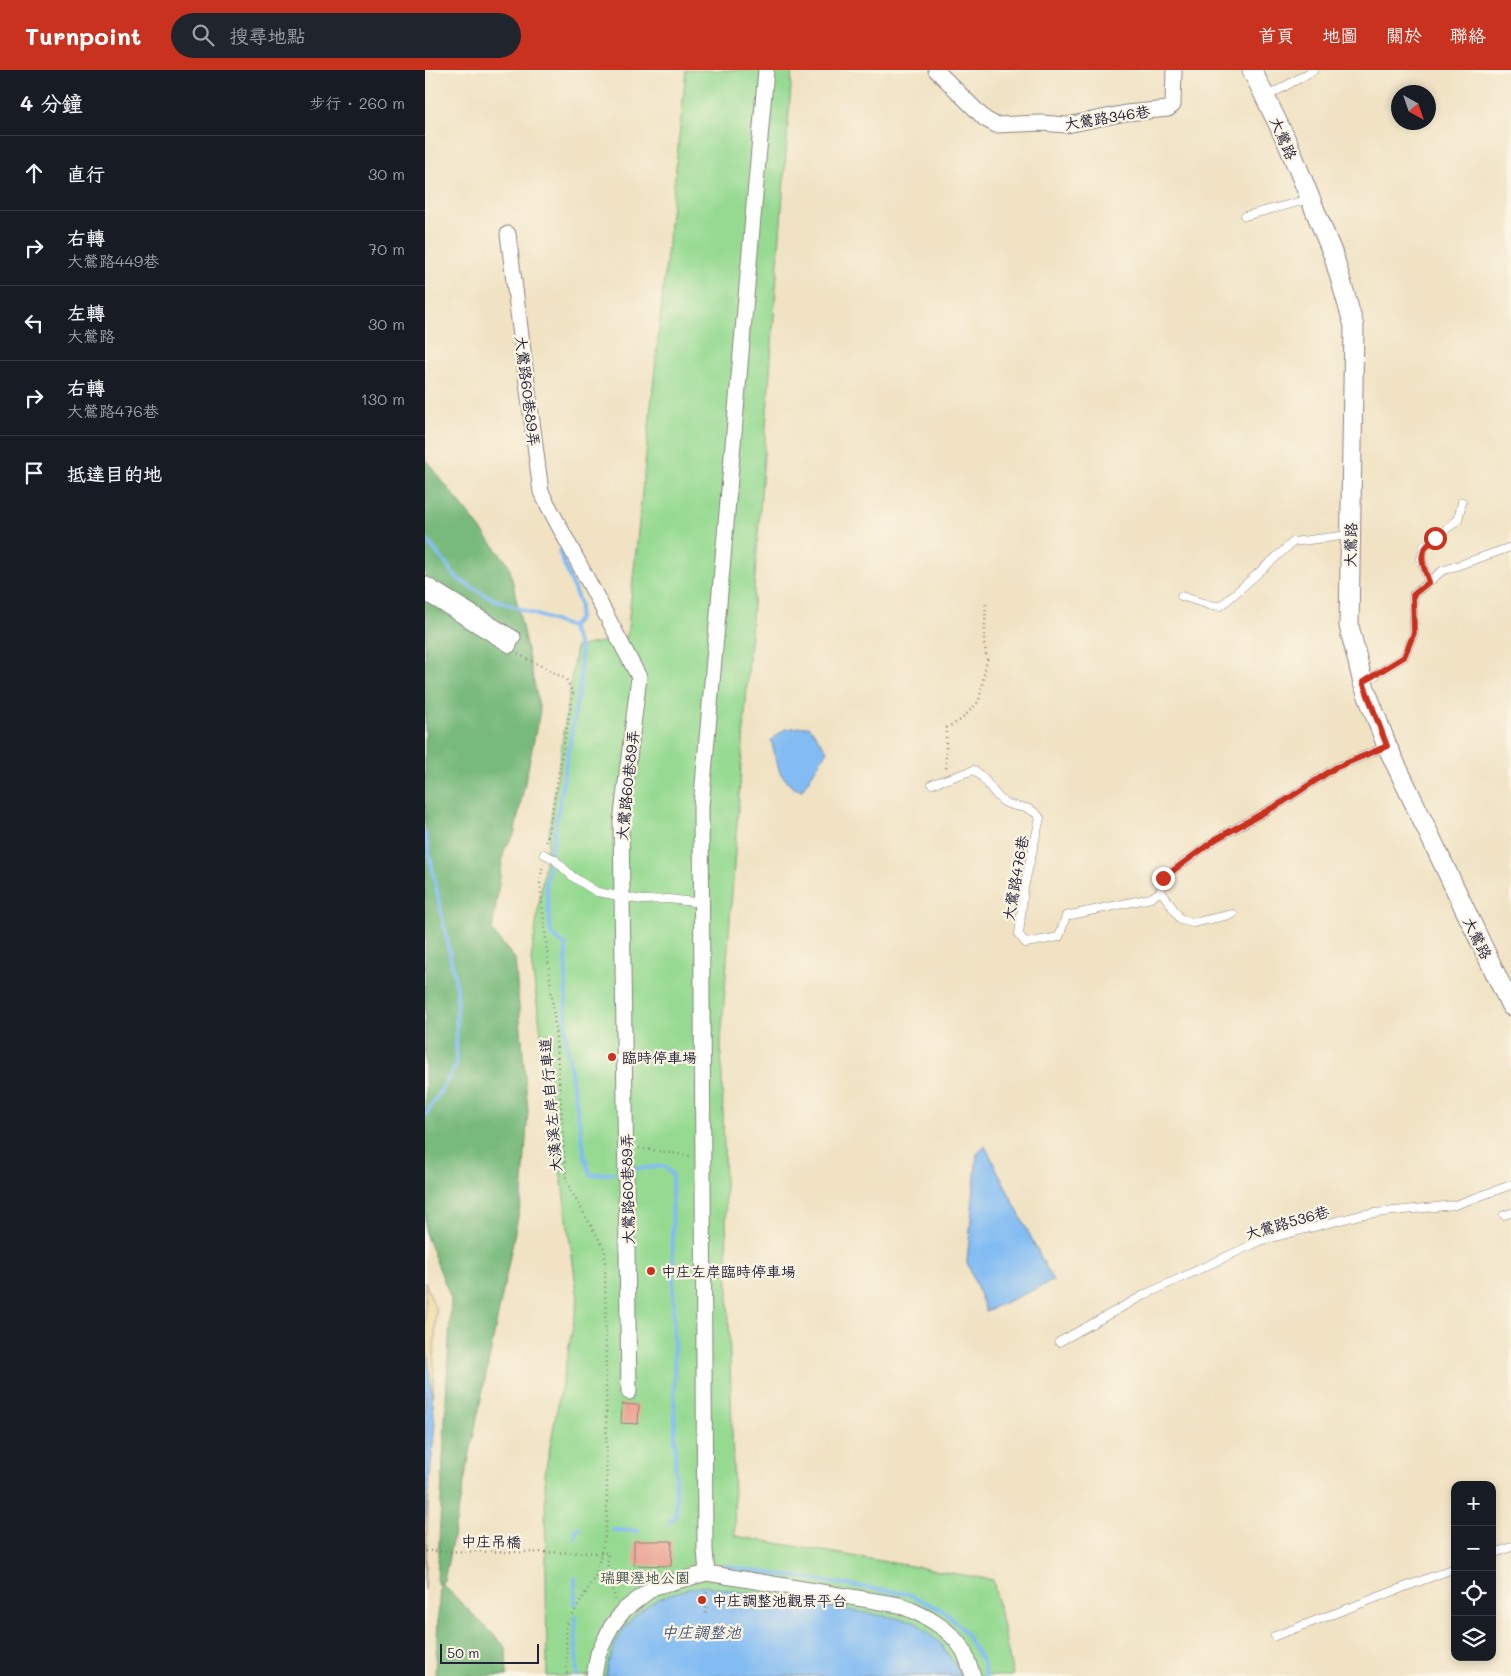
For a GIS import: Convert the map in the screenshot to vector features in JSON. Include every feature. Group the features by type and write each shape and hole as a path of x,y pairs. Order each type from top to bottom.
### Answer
{"street":[{"path":"707,1577 705,1550 701,807 766,70"},
{"name":"大鶯路346巷","path":"936,70 985,119 996,125 1041,123 1067,126 1126,113 1168,109 1173,105 1174,70"},
{"name":"大鶯路","path":"1252,70 1266,97 1334,257 1354,326 1349,535 1349,626 1363,682 1387,746 1511,1006"},
{"name":"大鶯路60巷89弄","path":"508,234 541,492 639,678 621,822 629,1392"},
{"path":"425,582 515,637 510,646 425,594"},
{"path":"594,1676 598,1654 611,1627 624,1610 654,1587 707,1577 899,1605 929,1617 943,1628 963,1650 973,1676"}],"lane":[{"path":"1266,97 1314,70"},
{"path":"1245,216 1310,199"},
{"path":"1429,582 1421,559 1424,546 1458,520 1462,502"},
{"path":"1181,596 1209,605 1221,606 1293,542 1349,535"},
{"path":"1363,682 1404,657 1414,633 1413,595 1442,570 1511,547"},
{"path":"1233,914 1193,923 1181,920 1161,891 1163,878 1216,839 1283,802 1335,768 1387,746"},
{"name":"大鶯路476巷","path":"932,784 947,777 974,770 982,774 1004,802 1034,810 1040,818 1024,887 1019,935 1026,943 1059,937 1066,916 1151,898 1161,891"},
{"path":"544,854 555,859 573,877 597,892 643,900 669,899 702,903"},
{"name":"大鶯路536巷","path":"1059,1342 1145,1295 1260,1241 1364,1214 1455,1205 1511,1185"},
{"path":"1496,1553 1511,1547"},
{"path":"1275,1636 1451,1570"}],"path":[{"path":"947,777 946,728 961,720 979,701 987,659 984,643 986,603"},
{"name":"大漢溪左岸自行車道","path":"515,653 566,679 573,693 540,883 556,1038 567,1177 571,1191 605,1250 607,1515 596,1575 566,1626 567,1676"},
{"path":"627,1147 702,1158"},
{"name":"中庄吊橋","path":"425,1551 601,1554"},
{"path":"601,1554 608,1553 608,1568 616,1603"},
{"path":"706,1613 707,1577"}],"green space":[{"name":"瑞興溼地公園","path":"686,70 792,70 721,1043 735,1536 993,1580 1013,1676 547,1676 545,1473 578,1299 531,960 576,647 627,637"},
{"path":"425,459 509,565 540,711 514,835 504,850 492,931 515,959 528,1111 522,1197 444,1581 441,1583 506,1647 507,1676 435,1676 440,1583 437,1583 451,1298 425,1233"}],"sand":[{"path":"425,1282 436,1310 425,1590"}],"water":[{"path":"809,726 827,751 802,790 793,788 780,773 771,740 785,729"},
{"path":"985,1146 1053,1281 986,1311 967,1262 977,1154"},
{"path":"425,1330 435,1424 425,1526"},
{"name":"中庄調整池","path":"705,1586 914,1621 942,1645 962,1676 606,1676 609,1660 620,1635 638,1613 649,1604 661,1598"}],"building":[{"path":"622,1404 639,1405 638,1424 621,1423"},
{"path":"634,1541 672,1541 671,1566 634,1565"}],"waterway":[{"path":"425,538 459,580 493,599 571,627 581,650 580,683 551,852"},
{"path":"559,551 580,604 579,619 571,627"},
{"path":"425,833 457,989 456,1066 425,1116"},
{"path":"550,860 546,883 551,934 566,946 566,1041 586,1163 591,1175 614,1173"},
{"path":"635,1169 665,1166 672,1175 676,1516 670,1522"},
{"path":"575,1538 576,1530 580,1529"},
{"path":"613,1530 639,1531"},
{"path":"724,1566 908,1594 944,1611 963,1630 983,1662 986,1676"},
{"path":"575,1578 575,1604"},
{"path":"575,1616 577,1676"}],"place":[{"name":"臨時停車場","path":"612,1057"},
{"name":"中庄左岸臨時停車場","path":"651,1271"},
{"name":"中庄調整池觀景平台","path":"702,1600"}],"route":[{"path":"1163,878 1216,839 1283,802 1335,768 1387,746 1363,682 1404,657 1414,633 1413,595 1429,582 1421,559 1424,546 1435,538"}]}
